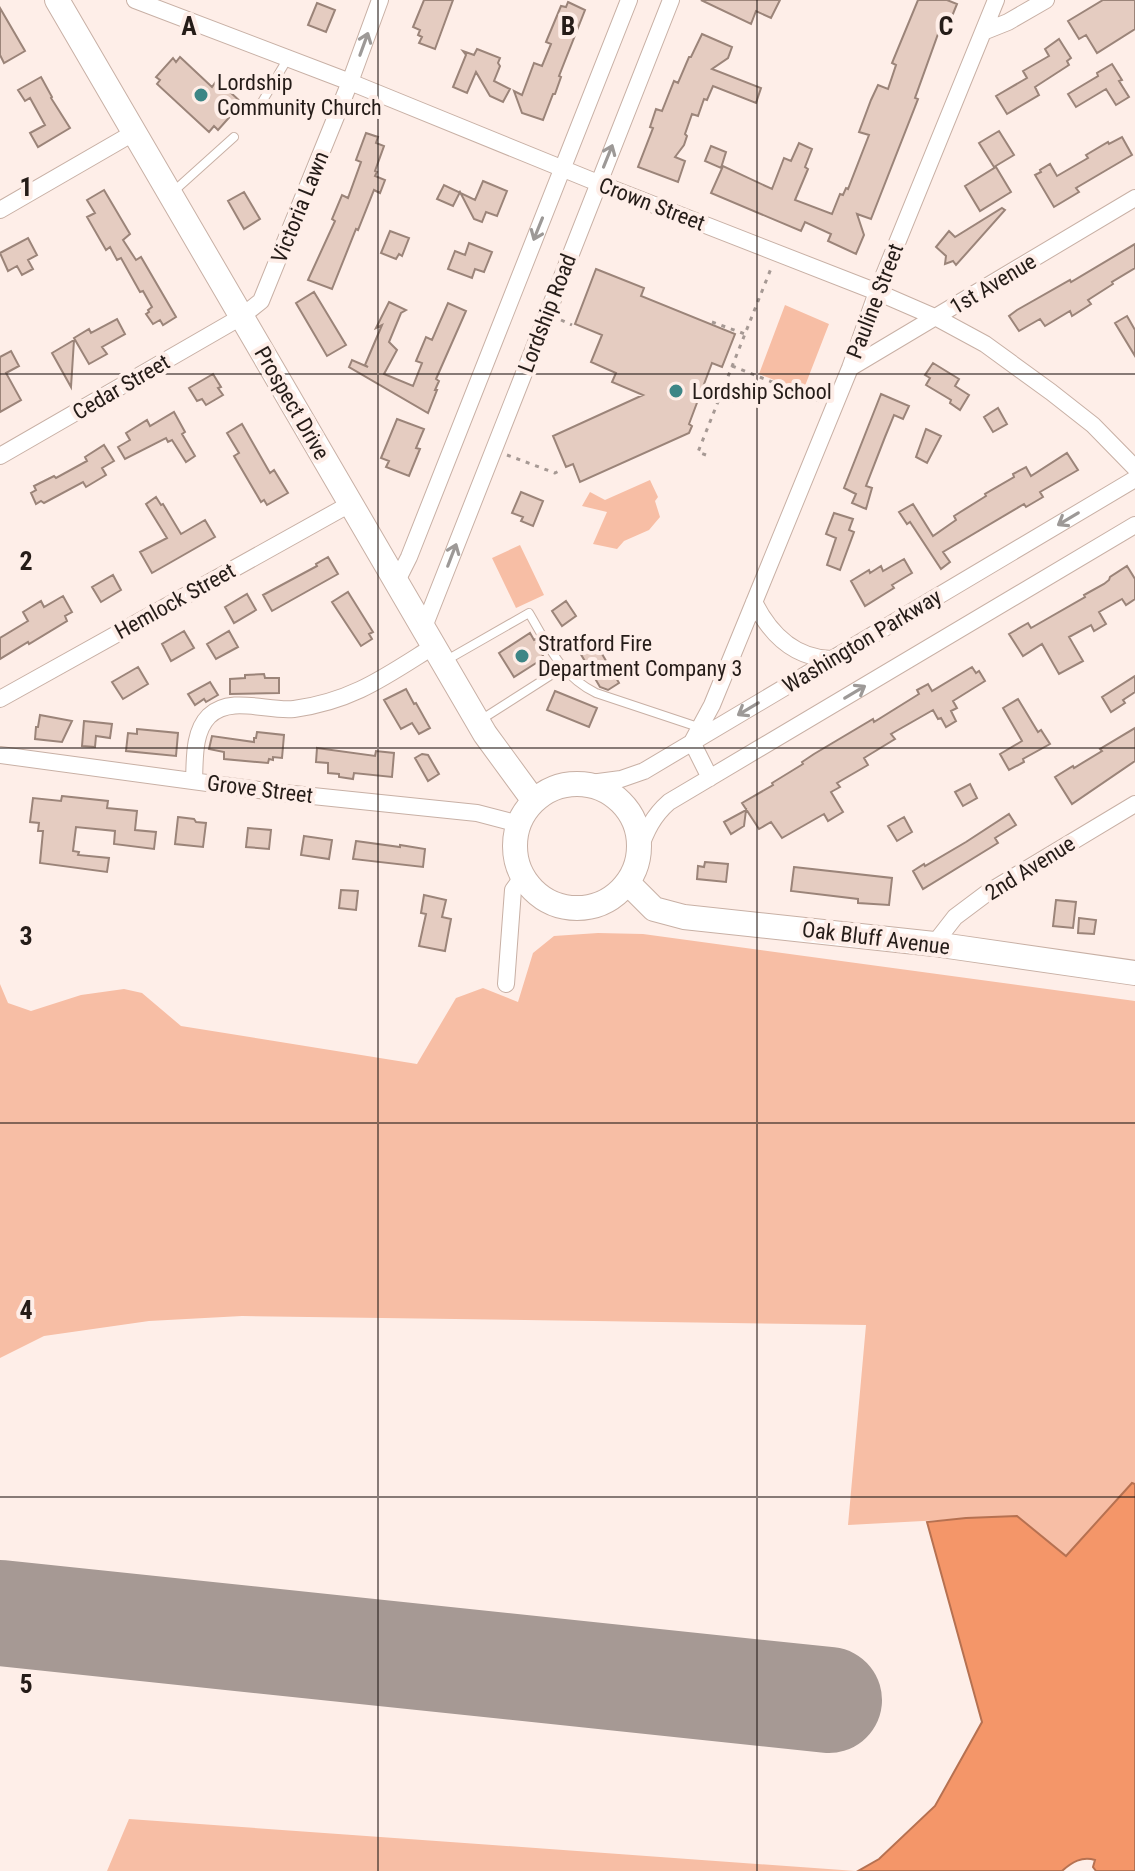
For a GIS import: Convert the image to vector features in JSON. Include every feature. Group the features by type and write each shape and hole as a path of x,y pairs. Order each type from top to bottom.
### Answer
{"main road":[{"name":"Prospect Drive","path":"57,0 478,722 534,801"},
{"path":"583,784 606,790 625,805 637,827 639,851 636,868 628,883 616,895 600,904 574,908 548,901 534,891 516,860 515,842 519,824 534,801 548,790 583,784"},
{"name":"Oak Bluff Avenue","path":"628,883 654,909 684,917 934,944 1135,973"}],"street":[{"name":"Crown Street","path":"135,0 350,82 937,318 985,344 1051,392 1093,425 1135,468"},
{"name":"Victoria Lawn","path":"241,317 261,301 267,290 380,0"},
{"name":"Lordship Road","path":"397,581 629,0"},
{"name":"Lordship Road","path":"434,645 493,449 671,0"},
{"name":"Pauline Street","path":"700,734 835,406 877,292 996,0"},
{"path":"983,32 1008,22 1046,0"},
{"path":"0,210 135,132"},
{"name":"1st Avenue","path":"850,368 1135,198"},
{"name":"Cedar Street","path":"0,456 241,317"},
{"name":"Washington Parkway","path":"583,784 621,779 644,771 700,734 1135,479"},
{"name":"Hemlock Street","path":"0,699 350,504"},
{"name":"Washington Parkway","path":"639,851 645,832 657,813 669,802 1135,525"},
{"path":"754,602 762,618 789,646 802,655 831,659"},
{"path":"194,781 197,736 208,717 216,711 238,706 291,709 334,701 358,693 434,645"},
{"path":"700,734 710,778"},
{"name":"Grove Street","path":"0,755 289,793 477,813 519,824"},
{"name":"2nd Avenue","path":"934,944 955,917 987,893 1135,804"},
{"path":"506,984 513,890 523,876"}],"lane":[{"path":"255,114 288,58"},
{"path":"170,194 234,137"},
{"path":"434,645 529,613 562,668 582,686 700,734"},
{"path":"478,722 562,668"}],"path":[{"path":"706,455 698,452 777,253"},
{"path":"712,322 745,334"},
{"path":"732,366 835,406"},
{"path":"721,395 734,401 740,396"},
{"path":"493,449 555,473 559,471"}],"shaded area":[{"path":"785,305 829,324 803,391 759,374"},
{"path":"650,480 658,497 655,501 660,517 649,530 624,541 617,549 593,544 607,512 582,506 590,492 605,500"},
{"path":"520,545 544,595 516,608 492,558"},
{"path":"643,934 1135,1001 1135,1484 1131,1484 1066,1557 1017,1516 848,1525 866,1325 242,1316 149,1321 44,1336 0,1358 0,984 8,1003 31,1011 81,995 124,989 142,993 181,1026 417,1064 456,998 483,988 518,1002 533,953 554,936"},
{"path":"1132,1483 1135,1484 1135,1871 1096,1871 1093,1867 1095,1860 1081,1859 1062,1871 858,1871 879,1859 935,1806 982,1722 927,1522 1017,1516 1066,1556"},
{"path":"129,1819 856,1871 107,1871"}],"building":[{"path":"424,0 453,0 435,49 419,43 422,37 418,35 420,30 413,27"},
{"path":"701,0 780,0 771,18 756,11 751,24"},
{"path":"918,0 947,0 957,4 948,26 942,23 915,98 918,99 871,219 857,214 864,235 856,254 828,241 831,234 805,222 801,231 711,193 723,166 772,189 784,158 791,161 799,143 812,149 805,167 808,169 795,200 832,214 840,194 843,195 848,189 869,135 859,132 871,100 878,85 888,89 896,65 892,63"},
{"path":"1103,0 1135,0 1135,29 1097,53 1086,35 1079,39 1068,21"},
{"path":"568,2 585,10 543,120 522,113 514,91 522,95 534,63 542,66 551,44 546,42 561,6 566,7"},
{"path":"317,3 335,10 326,32 308,25"},
{"path":"0,8 25,51 4,63 0,55"},
{"path":"702,34 732,47 728,58 712,69 761,88 756,103 713,86 698,116 692,114 684,145 675,157 685,161 678,182 638,167 653,128 650,127 656,109 662,111 674,81 678,83"},
{"path":"1059,39 1071,58 1067,61 1069,65 1035,87 1039,95 1007,114 996,96 1027,78 1023,71 1049,56 1045,49"},
{"path":"477,49 500,58 494,81 510,89 503,102 490,96 476,72 467,93 453,87 466,55 463,51 474,55"},
{"name":"Lordship Community Church","path":"180,57 212,87 217,80 242,103 218,130 214,126 209,132 157,84 160,80 156,77 173,58 176,62"},
{"path":"1112,64 1129,97 1116,105 1106,89 1076,107 1068,94"},
{"path":"41,77 70,128 38,147 30,133 45,125 30,98 25,101 18,90"},
{"path":"999,131 1014,155 994,167 979,143"},
{"path":"366,133 378,137 376,143 384,146 375,176 385,180 380,193 374,190 332,289 308,280 335,221 332,219 342,195 348,198 361,162 356,160"},
{"path":"1122,137 1132,155 1076,188 1079,192 1054,207 1035,175 1050,164 1057,176 1088,158 1086,155"},
{"path":"711,146 726,152 721,168 705,161"},
{"path":"996,167 1011,192 980,211 965,186"},
{"path":"483,181 507,191 497,216 486,212 482,222 474,219 461,193 475,200"},
{"path":"444,185 460,193 453,206 437,199"},
{"path":"104,190 130,234 123,240 136,260 141,257 176,317 163,325 160,320 153,324 146,314 152,307 143,291 140,292 121,258 117,260 110,247 106,250 87,217 95,213 87,200"},
{"path":"244,192 260,219 244,229 228,201"},
{"path":"1002,208 1005,210 956,265 953,261 945,264 946,256 936,247 949,231 955,237"},
{"path":"390,231 409,238 402,256 399,254 396,259 381,253"},
{"path":"28,238 37,255 28,260 33,269 22,275 17,266 8,271 0,253"},
{"path":"469,243 492,252 484,272 475,269 472,278 448,269 455,251 465,255"},
{"path":"1135,244 1135,268 1088,300 1091,304 1072,316 1070,311 1045,326 1040,319 1019,331 1009,316 1071,282"},
{"path":"596,269 644,288 641,296 735,334 722,367 712,363 689,424 692,426 689,433 580,482 573,464 566,467 553,436 643,395 612,382 616,373 591,362 602,335 575,324"},
{"path":"314,292 346,345 327,356 296,303"},
{"path":"389,302 406,310 401,313 389,342 397,350 384,374 413,386 422,363 416,361 426,337 432,340 448,303 466,311 436,379 439,381 437,390 428,413 349,367 352,360 368,367 365,365 382,325 376,328"},
{"path":"1127,316 1135,330 1135,356 1115,323"},
{"path":"117,319 125,334 102,347 107,354 89,364 74,338"},
{"path":"74,340 71,387 52,353"},
{"path":"11,351 19,366 6,373 21,400 0,412 0,357"},
{"path":"933,363 959,379 955,386 969,395 960,410 950,403 951,400 926,385 930,378 925,375"},
{"path":"213,374 223,395 206,405 202,399 197,401 189,388"},
{"path":"881,394 909,406 903,419 894,415 866,486 872,488 866,509 852,503 856,494 844,488"},
{"path":"998,408 1007,424 993,432 984,417"},
{"path":"174,412 195,456 186,462 172,440 168,442 166,438 125,459 118,447 130,440 126,433 147,420 150,426"},
{"path":"397,419 424,429 409,476 386,467 389,461 381,458"},
{"path":"242,424 270,473 274,470 288,493 267,505 264,500 261,502 234,456 239,453 227,433"},
{"path":"926,429 941,436 927,463 916,457"},
{"path":"104,445 114,461 102,468 106,475 86,487 83,482 44,503 36,504 31,493 36,490 34,486 87,461 85,457"},
{"path":"1067,453 1078,470 1040,492 1043,497 1026,507 1024,504 943,552 950,562 941,569 910,522 907,524 899,512 913,504 933,536 956,520 954,516 1014,477 1013,474 1026,467 1031,476"},
{"path":"521,492 543,501 533,526 512,513"},
{"path":"156,497 181,534 205,520 215,537 152,573 140,552 167,538 146,504"},
{"path":"834,513 853,519 849,530 854,532 840,570 827,565 836,538 826,534"},
{"path":"328,557 338,574 272,611 263,595"},
{"path":"904,559 912,573 865,606 851,581 869,570 870,573 881,566 883,571"},
{"path":"1127,566 1135,579 1135,599 1126,605 1122,599 1099,612 1106,624 1094,631 1091,625 1069,637 1083,661 1059,674 1042,644 1023,656 1009,634 1028,623 1031,628 1085,597"},
{"path":"113,575 121,590 101,602 92,587"},
{"path":"348,592 373,632 369,634 372,639 361,646 332,602"},
{"path":"247,594 256,610 234,623 225,607"},
{"path":"63,596 72,612 65,616 67,621 0,659 0,638 28,621 23,612 41,601 44,607"},
{"path":"566,601 576,616 562,626 552,611"},
{"path":"184,631 194,648 171,661 162,644"},
{"path":"229,631 238,647 216,659 207,644"},
{"name":"Stratford Fire Department Company 3","path":"530,633 544,652 544,658 514,677 499,653"},
{"path":"595,642 619,683 608,690 600,687 579,651"},
{"path":"138,667 148,684 123,699 112,682"},
{"path":"972,667 976,673 979,671 985,681 953,701 957,708 951,711 956,721 946,727 933,710 891,734 895,739 864,758 868,765 837,783 840,787 831,792 843,812 828,821 824,814 782,838 771,822 759,829 742,803 773,785 814,754 919,694 917,690 928,684 932,691"},
{"path":"264,674 265,678 279,678 279,693 230,694 230,679"},
{"path":"1135,676 1135,692 1111,712 1102,697"},
{"path":"210,682 218,695 195,705 188,694"},
{"path":"406,689 430,728 419,734 412,723 401,729 384,700"},
{"path":"555,691 597,708 589,727 547,710"},
{"path":"1018,699 1038,732 1041,730 1050,744 1009,770 1000,754 1022,741 1003,708"},
{"path":"40,715 72,721 62,742 35,739"},
{"path":"84,721 112,724 110,738 96,736 95,747 82,746"},
{"path":"1135,728 1135,761 1072,804 1055,777"},
{"path":"137,729 178,733 176,756 126,751 128,733 137,734"},
{"path":"257,732 284,735 282,758 273,757 268,763 224,759 224,752 209,749 212,736 254,742"},
{"path":"317,748 375,756 376,751 394,753 392,777 354,773 353,779 328,773 328,763 316,762"},
{"path":"428,755 439,774 428,781 415,758"},
{"path":"970,784 977,798 963,806 955,792"},
{"path":"62,796 108,801 107,808 137,811 135,830 156,832 154,849 114,844 115,831 76,827 73,851 79,852 78,855 109,858 107,872 40,863 43,831 38,831 39,823 30,822 33,798 61,801"},
{"path":"746,810 744,826 731,834 724,822"},
{"path":"1009,814 1016,825 995,838 998,843 923,889 913,871"},
{"path":"178,817 206,823 203,847 175,844"},
{"path":"904,817 912,832 897,841 888,826"},
{"path":"248,828 271,830 269,849 246,847"},
{"path":"304,836 332,840 329,859 301,855"},
{"path":"356,841 425,849 423,867 353,859"},
{"path":"705,862 728,864 726,882 697,879 698,866 704,867"},
{"path":"794,867 892,878 889,905 858,903 858,899 791,891"},
{"path":"341,890 358,891 356,910 339,908"},
{"path":"424,895 446,900 442,917 451,919 445,951 419,946 426,914 421,913"},
{"path":"1056,900 1076,902 1073,928 1053,926"},
{"path":"1079,918 1096,920 1094,934 1078,933"}],"runway":[{"path":"0,1613 829,1700"}],"place":[{"name":"Lordship Community Church","path":"201,95"},
{"name":"Lordship School","path":"676,391"},
{"name":"Stratford Fire Department Company 3","path":"522,656"}]}
